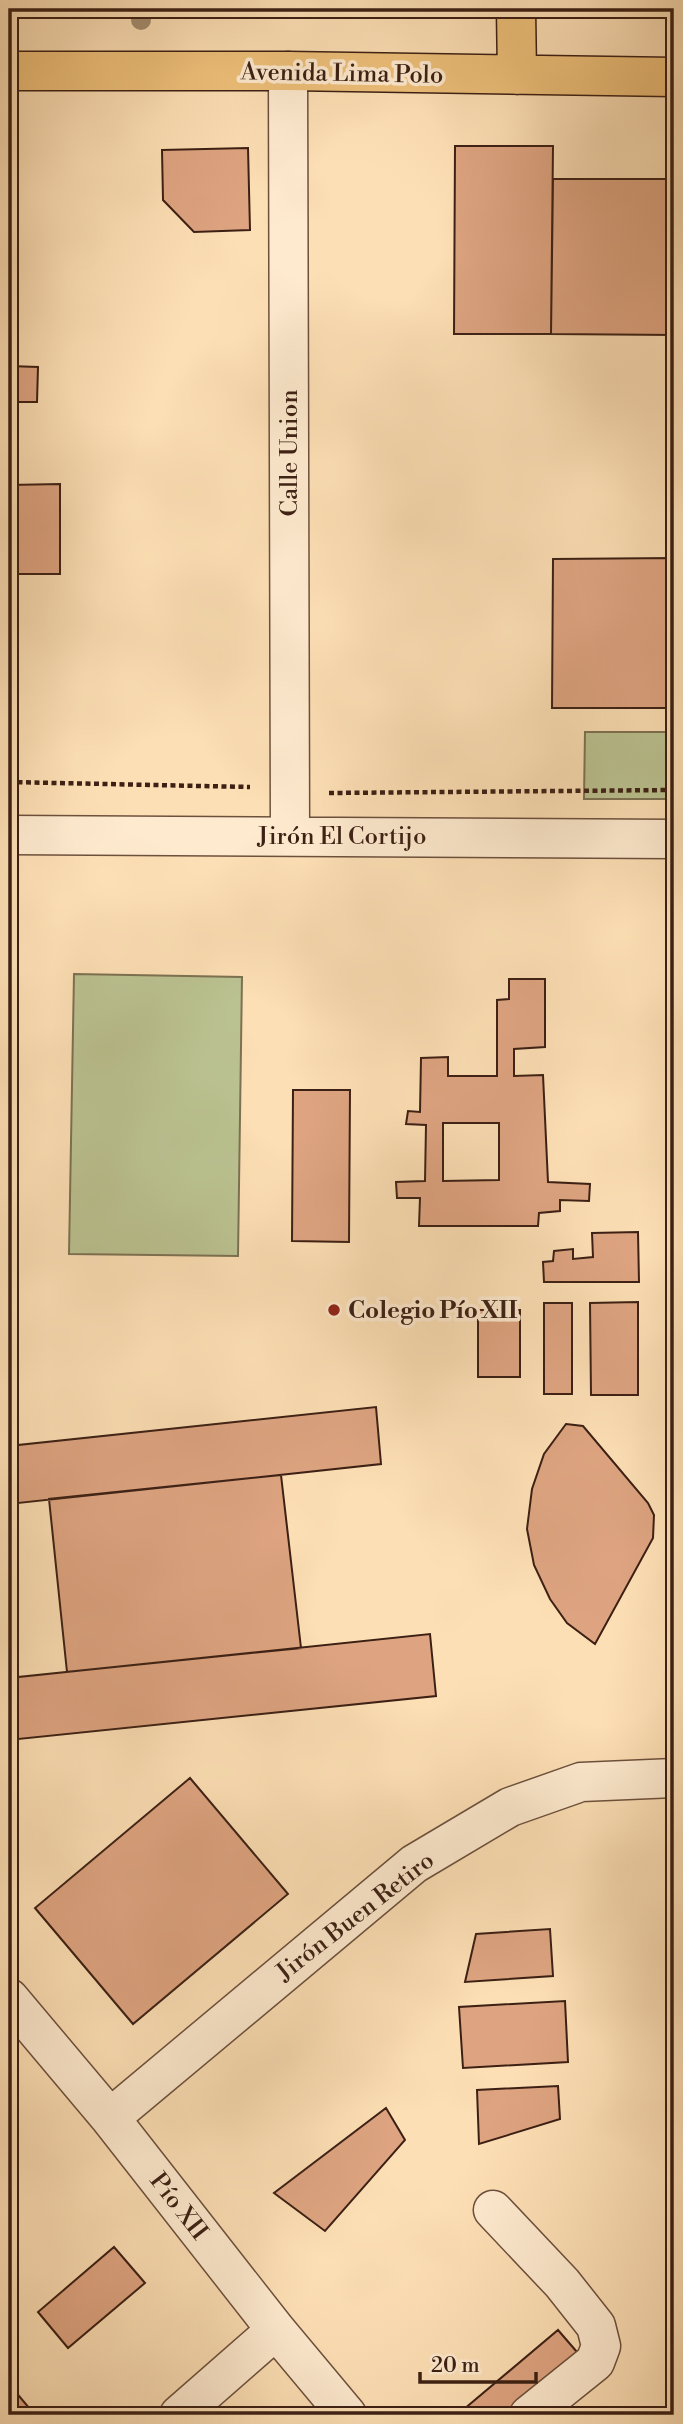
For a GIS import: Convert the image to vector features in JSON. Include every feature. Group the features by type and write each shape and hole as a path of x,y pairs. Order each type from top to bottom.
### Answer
{"main road":[{"path":"516,9 517,75"},
{"name":"Avenida Lima Polo","path":"9,71 288,71 674,77"}],"street":[{"name":"Calle Union","path":"288,71 290,835"},
{"name":"Jirón El Cortijo","path":"9,835 674,839"},
{"name":"Jirón Buen Retiro","path":"110,2118 414,1864 510,1807 581,1782 674,1778"},
{"name":"Pío XII","path":"10,2004 110,2118 276,2330 347,2415"},
{"path":"493,2210 562,2283 596,2326 601,2346 595,2362 529,2415"},
{"path":"179,2415 276,2330"}],"path":[{"path":"9,782 290,788 338,794 674,790"}],"green space":[{"path":"585,732 674,732 674,799 584,799"},
{"path":"74,974 242,977 238,1256 69,1254"}],"building":[{"path":"455,146 553,146 551,334 454,334"},
{"path":"248,148 250,230 194,232 163,200 162,150"},
{"path":"553,179 674,179 674,335 551,334"},
{"path":"9,366 38,367 37,402 9,402"},
{"path":"60,484 60,574 9,574 9,485"},
{"path":"674,558 674,708 552,708 553,559"},
{"path":"509,979 545,979 545,1047 514,1049 514,1076 543,1075 548,1182 590,1184 589,1201 560,1200 560,1211 539,1213 538,1226 419,1226 420,1198 397,1198 396,1182 425,1181 426,1125 406,1124 408,1111 420,1112 421,1058 448,1057 448,1076 497,1076 497,1000 509,999","holes":["443,1123 499,1123 499,1180 443,1181"]},
{"path":"293,1090 350,1090 349,1242 292,1241"},
{"path":"638,1232 639,1282 544,1282 543,1262 553,1261 554,1251 573,1249 573,1259 593,1257 592,1233"},
{"path":"638,1302 638,1395 591,1395 590,1303"},
{"path":"544,1303 572,1303 572,1394 544,1394"},
{"path":"478,1310 520,1310 520,1377 478,1377"},
{"path":"376,1407 381,1464 9,1504 9,1446"},
{"path":"566,1424 583,1426 648,1503 654,1515 653,1538 595,1644 567,1623 550,1599 534,1565 527,1529 532,1489 544,1454"},
{"path":"281,1475 301,1648 67,1672 49,1499"},
{"path":"430,1634 436,1696 9,1740 9,1678"},
{"path":"190,1778 288,1894 133,2024 35,1908"},
{"path":"550,1929 553,1976 465,1982 476,1934"},
{"path":"565,2001 568,2062 463,2068 459,2007"},
{"path":"558,2086 560,2119 479,2144 477,2090"},
{"path":"386,2108 405,2140 325,2231 274,2193"},
{"path":"114,2247 145,2283 68,2348 38,2312"},
{"path":"558,2330 583,2359 517,2415 457,2415"},
{"path":"9,2384 35,2415 9,2415"}],"place":[{"name":"Colegio Pío XII","path":"334,1310"}]}
